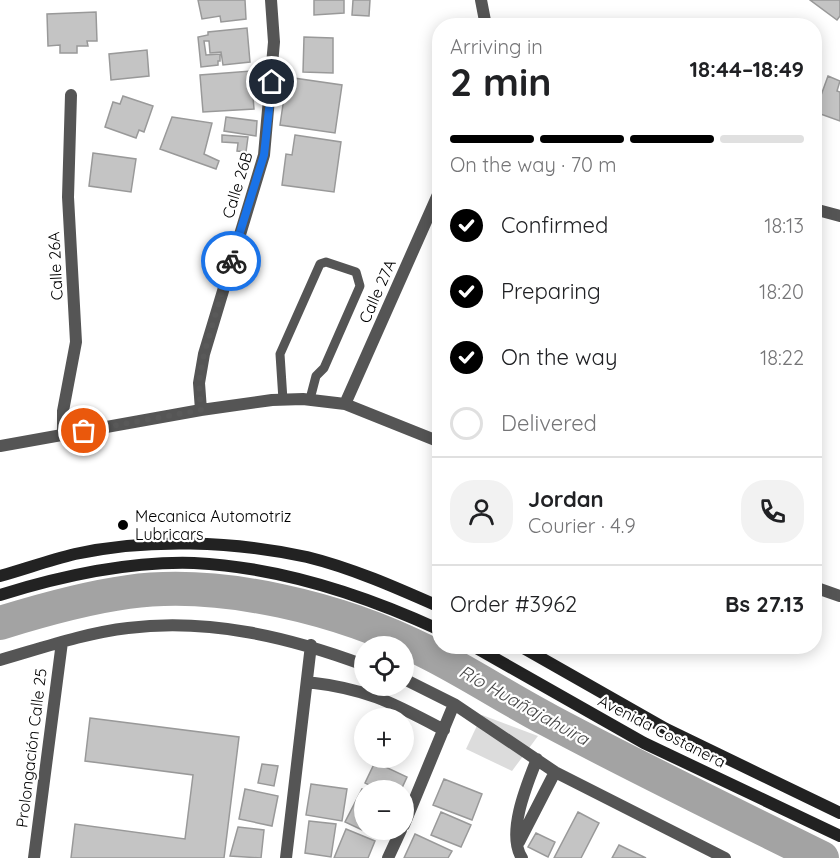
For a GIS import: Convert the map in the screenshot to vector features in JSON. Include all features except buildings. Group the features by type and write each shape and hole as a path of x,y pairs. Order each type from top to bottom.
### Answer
{"main road":[{"path":"0,576 76,554 144,545 207,543 307,558 396,588 432,604"},
{"path":"0,595 67,577 109,570 193,563 307,579 398,611 432,626"},
{"name":"Avenida Costanera","path":"487,654 644,743 840,836"},
{"name":"Avenida Costanera","path":"534,654 666,729 840,813"}],"street":[{"name":"Calle 26B","path":"201,410 199,383 204,354 264,155 274,42 271,0"},
{"path":"481,0 484,18"},
{"name":"Calle 26A","path":"63,435 63,411 76,342 68,197 71,95"},
{"name":"Calle 27A","path":"345,404 432,208"},
{"path":"822,211 840,216"},
{"path":"0,446 201,410 310,399 345,404 432,439"},
{"path":"822,590 840,596"},
{"path":"0,660 62,642 127,628 169,626 218,627 311,645 354,661"},
{"name":"Prolongación Calle 25","path":"34,858 62,642"},
{"path":"286,858 311,645"},
{"path":"307,682 346,686 376,695 444,730"},
{"path":"414,684 454,704 555,772 725,858"},
{"path":"414,801 454,704"},
{"path":"519,853 522,794 537,759"},
{"path":"519,853 555,772"},
{"path":"388,858 396,840"}],"lane":[{"path":"283,400 280,354 320,264 326,261 356,272 360,286 324,368 316,376 310,399"}],"shaded area":[{"path":"482,715 538,736 512,771 466,749"}],"waterway":[{"name":"Río Huañajahuira","path":"0,623 95,598 164,589 242,594 320,611 358,623 427,652 534,713 822,858"}],"way so far":[{"path":"84,431 201,410 199,383 204,354 231,261"}],"place":[{"name":"Mecanica Automotriz Lubricars","path":"123,525"}],"route":[{"path":"231,261 264,155 272,82"}]}
